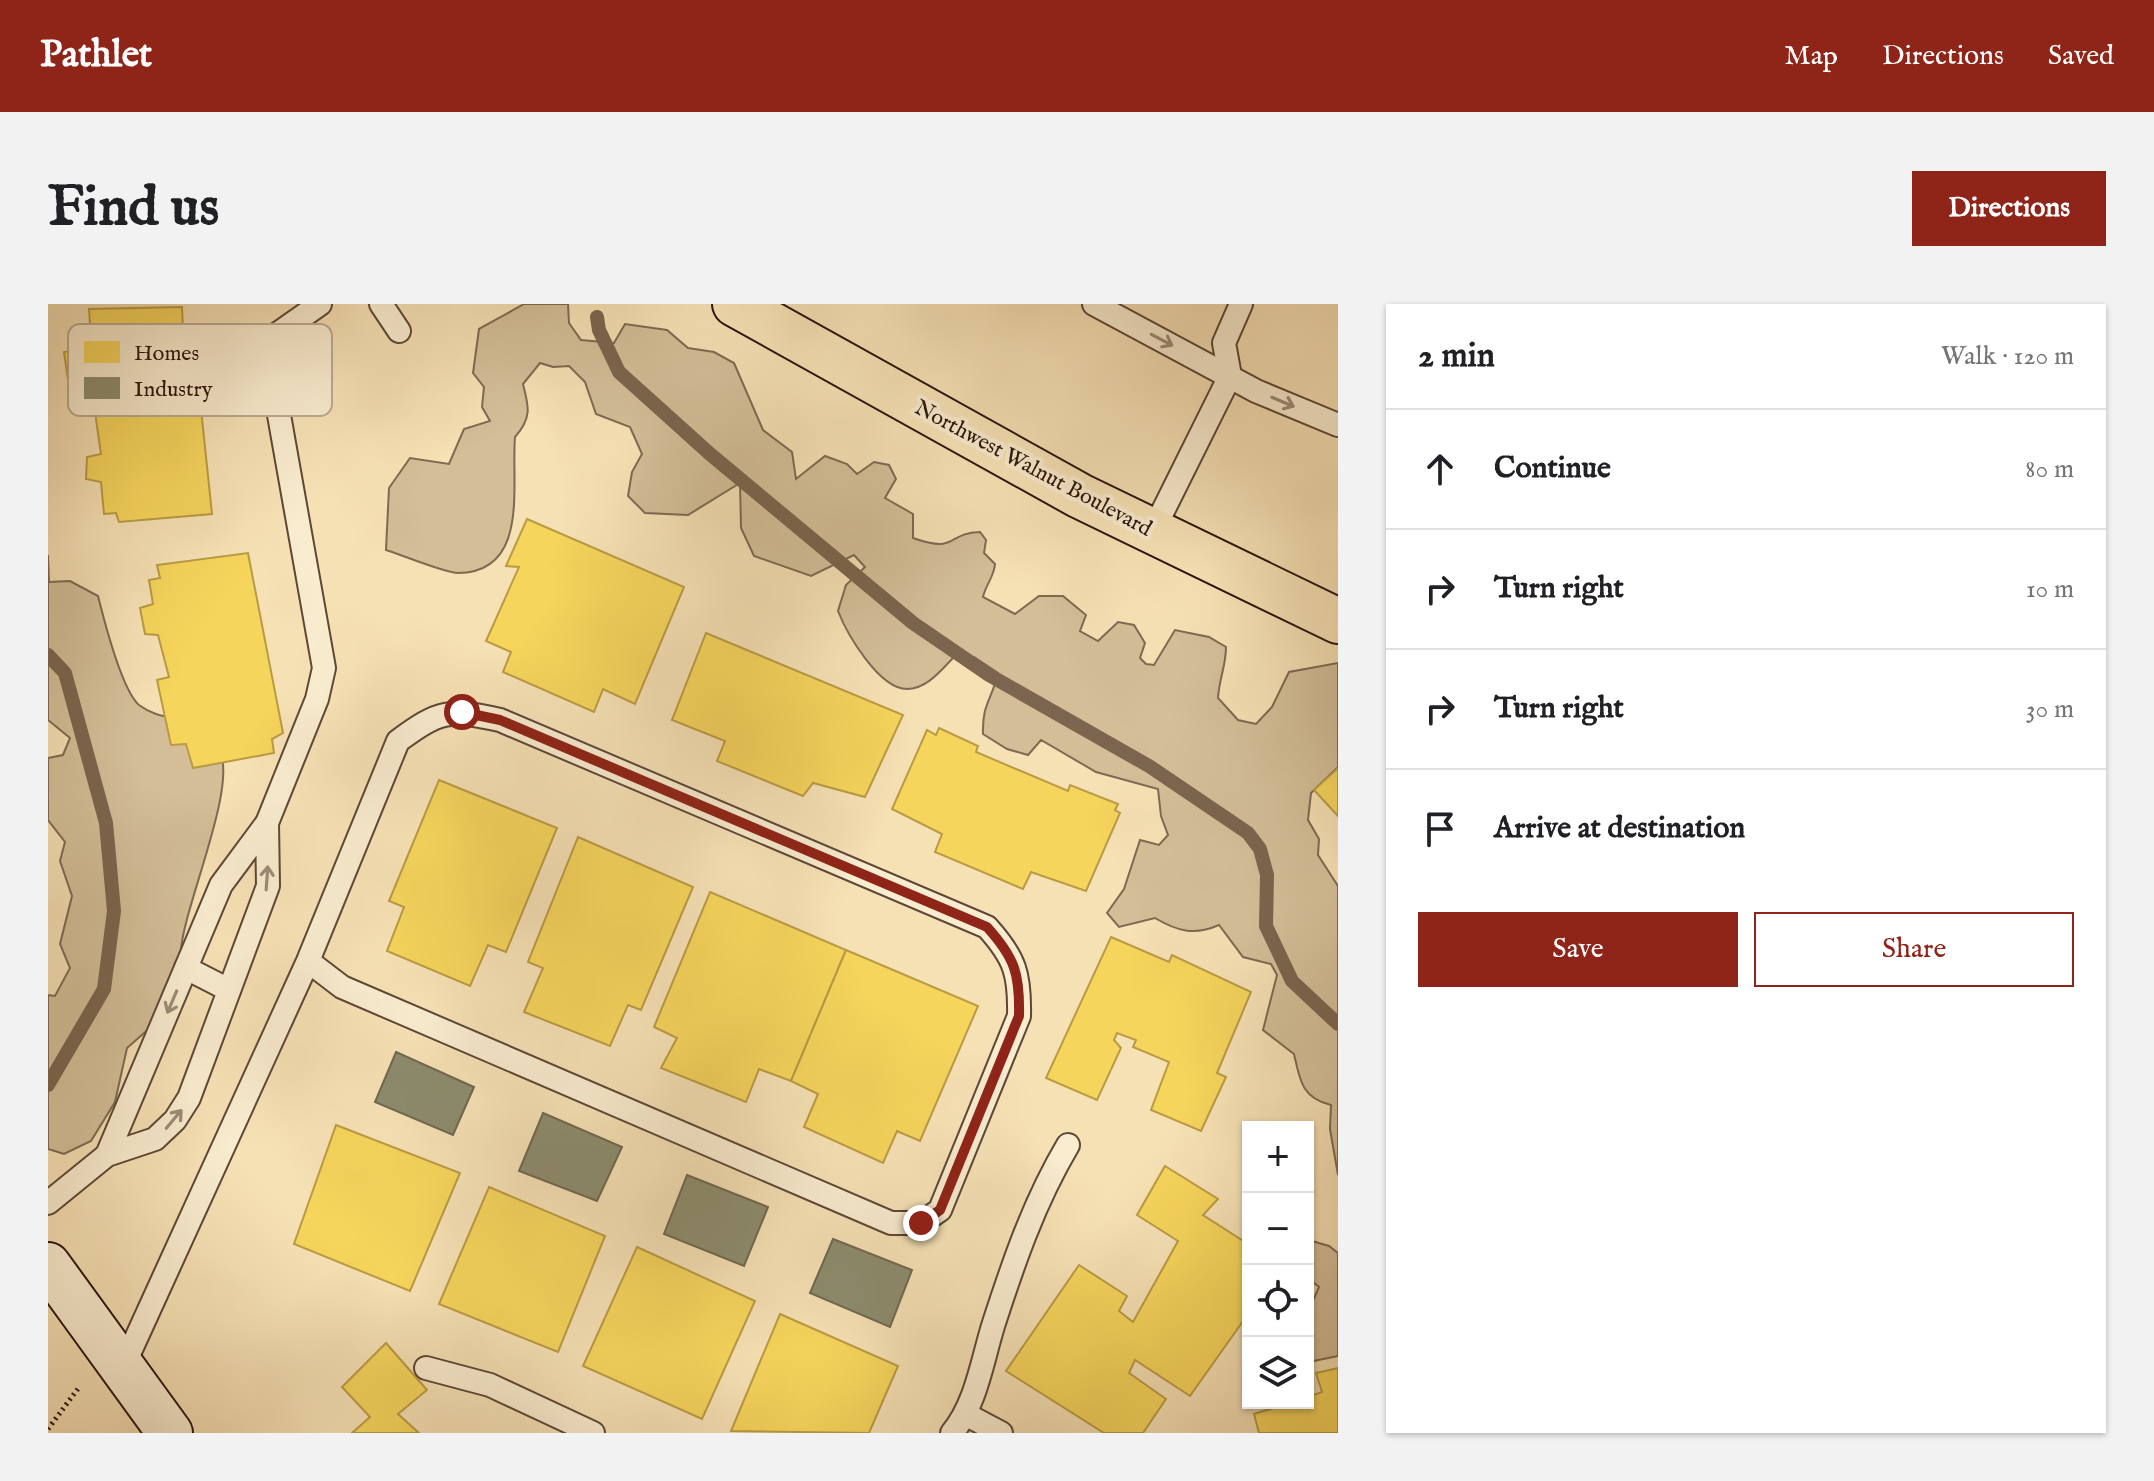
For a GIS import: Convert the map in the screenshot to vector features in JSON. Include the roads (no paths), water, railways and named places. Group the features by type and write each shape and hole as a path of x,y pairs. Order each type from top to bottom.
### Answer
{"main road":[{"name":"Northwest Walnut Boulevard","path":"735,304 1080,496 1338,621"}],"street":[{"path":"48,1265 170,1433"}],"lane":[{"path":"292,324 320,304"},
{"path":"381,304 399,331"},
{"path":"1094,304 1230,376 1338,425"},
{"path":"1153,531 1230,376 1224,343 1241,304"},
{"path":"107,1155 221,885 267,823 317,699 324,668 279,416"},
{"path":"123,1367 308,961 398,741 430,718 462,712 500,720 987,927 1008,951 1020,981 1019,1016 940,1210 921,1223 891,1223 342,987 308,961"},
{"path":"48,1203 107,1155 155,1139 175,1120 189,1098 268,886 267,823"},
{"path":"186,968 229,990"},
{"path":"952,1433 967,1415 1004,1293 1043,1186 1068,1145"},
{"path":"426,1368 490,1385 593,1433"},
{"path":"967,1415 1001,1433"}],"waterway":[{"path":"597,317 599,330 619,372 710,454 913,623 989,675 1149,766 1248,833 1260,849 1267,875 1266,926 1292,981 1338,1024"},
{"path":"48,655 65,673 106,823 114,911 104,989 48,1085"}]}
